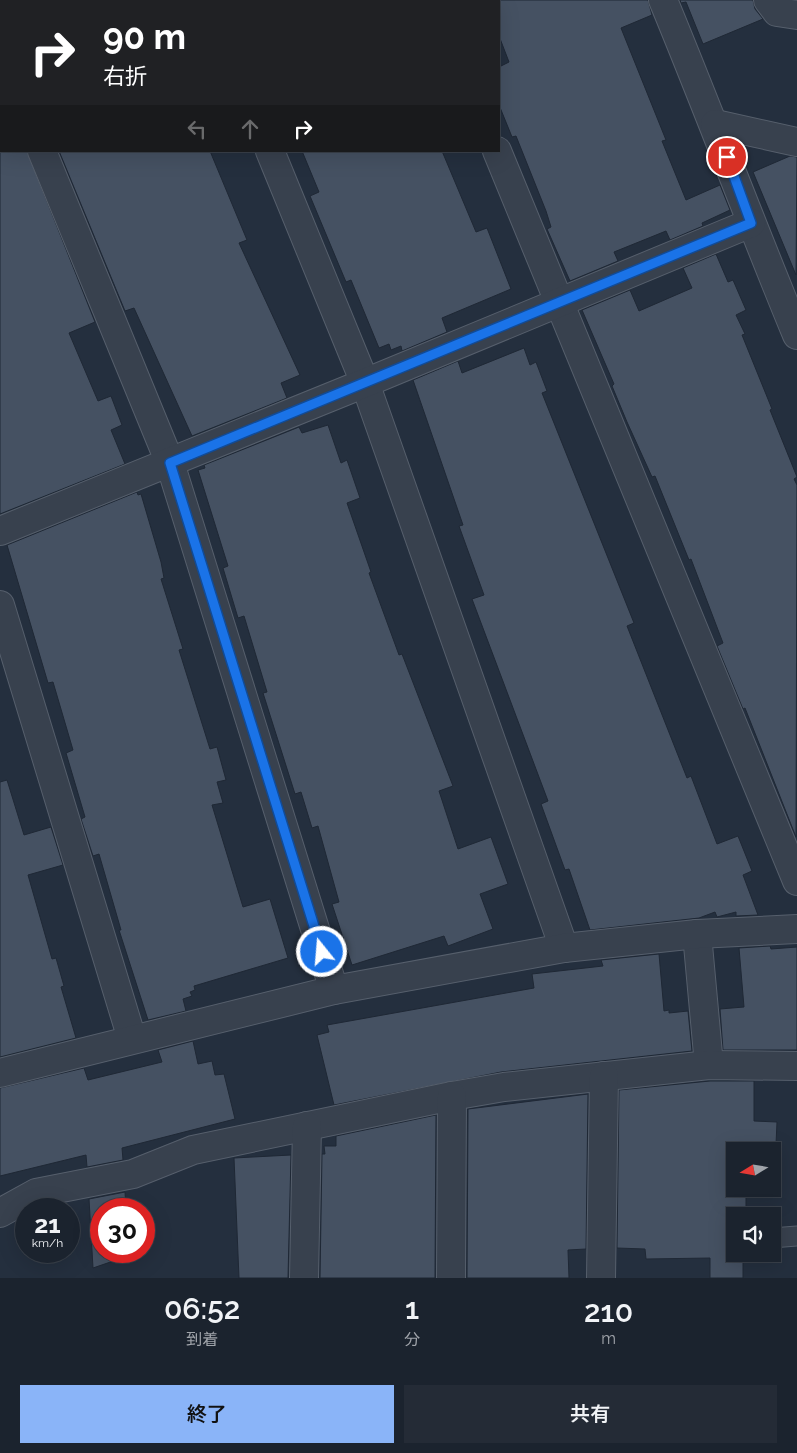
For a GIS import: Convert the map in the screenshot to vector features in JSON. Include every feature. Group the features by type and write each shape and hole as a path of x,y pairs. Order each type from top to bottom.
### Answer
{"street":[{"path":"663,0 715,124 751,223 797,335"},
{"path":"768,0 778,12 797,15"},
{"path":"715,124 797,142"},
{"path":"42,152 170,463 334,990"},
{"path":"270,152 365,383 564,948"},
{"path":"497,152 797,882"},
{"path":"0,531 170,463 751,223"},
{"path":"0,605 132,1039"},
{"path":"0,1073 334,990 564,948 696,934 797,929"},
{"path":"696,934 709,1065"},
{"path":"0,1213 36,1193 133,1174 194,1150 452,1096 504,1087 709,1065 797,1066"},
{"path":"601,1278 604,1076"},
{"path":"451,1278 452,1096"},
{"path":"304,1278 306,1126"}],"lane":[{"path":"781,1237 797,1236"}],"building":[{"path":"500,0 648,0 652,15 621,28 666,140 662,141 686,200 720,185 730,210 702,223 703,226 670,240 666,231 614,252 618,261 570,281 547,229 551,227 546,211 516,136 512,137 500,107 500,66 509,62 500,39"},
{"path":"680,0 753,0 755,9 763,19 703,44 686,2 681,3"},
{"path":"0,152 27,152 95,322 69,333 98,401 111,396 122,425 111,430 125,464 0,514"},
{"path":"59,152 210,152 247,240 239,243 300,375 281,383 287,398 192,436 134,308 125,311"},
{"path":"302,152 442,152 476,232 487,228 511,289 442,318 447,332 402,351 401,346 391,350 389,344 379,348 351,280 346,282 310,196 319,192"},
{"path":"790,156 797,157 796,275 753,172"},
{"path":"716,254 728,282 733,280 746,310 736,315 745,334 742,335 797,477 794,479 797,485 796,837 745,708 743,709 717,646 723,643 691,559 689,560 655,476 652,477 627,422 612,386 614,384 582,310 630,290 639,311 692,288 683,268"},
{"path":"524,348 530,365 536,362 547,391 542,393 634,623 627,626 687,778 691,776 717,844 738,836 752,871 743,875 758,915 736,916 736,912 717,917 715,912 699,918 590,930 569,869 565,870 541,804 548,801 472,599 484,595 459,526 463,525 413,380 458,361 462,373"},
{"path":"328,425 341,463 347,460 360,498 347,503 371,572 369,573 399,655 402,654 453,786 439,791 458,849 491,837 508,884 480,894 493,929 448,946 444,936 352,965 332,904 339,902 318,826 312,828 301,792 295,794 263,693 267,692 244,616 238,618 223,568 228,566 198,470 205,468 204,465 299,427 302,433"},
{"path":"137,492 138,495 141,494 161,562 164,578 161,579 183,649 179,650 210,749 217,747 226,780 217,782 223,803 212,805 243,907 270,899 288,958 194,986 195,990 190,992 192,996 183,999 186,1011 148,1020 119,930 121,930 99,854 93,856 81,819 85,817 66,753 73,750 53,682 48,683 7,545"},
{"path":"7,780 24,835 51,827 63,865 28,875 52,959 56,958 64,986 61,987 76,1038 0,1057 0,782"},
{"path":"770,946 771,949 797,947 797,1050 723,1050 720,1009 744,1007 739,948"},
{"path":"659,954 664,1011 669,1010 669,1013 688,1011 692,1051 501,1072 334,1105 317,1035 329,1032 327,1025 534,988 532,974 603,966 601,960"},
{"path":"193,1041 198,1064 212,1061 215,1075 224,1074 235,1119 122,1148 123,1160 87,1167 86,1155 0,1176 0,1088 84,1068 88,1080 162,1062 158,1050"},
{"path":"710,1081 754,1081 754,1121 777,1122 776,1142 726,1142 726,1198 746,1198 746,1207 726,1207 726,1262 743,1262 743,1278 710,1278 710,1258 646,1259 645,1249 617,1248 619,1090"},
{"path":"588,1094 586,1249 568,1250 569,1278 467,1278 468,1109"},
{"path":"436,1115 435,1278 320,1278 322,1154 325,1154 324,1146 336,1146 336,1136"},
{"path":"291,1155 288,1278 239,1278 234,1158"},
{"path":"125,1192 125,1198 94,1198"},
{"path":"93,1263 108,1263 93,1268"}],"route":[{"path":"322,952 170,463 751,223 727,157"}]}
